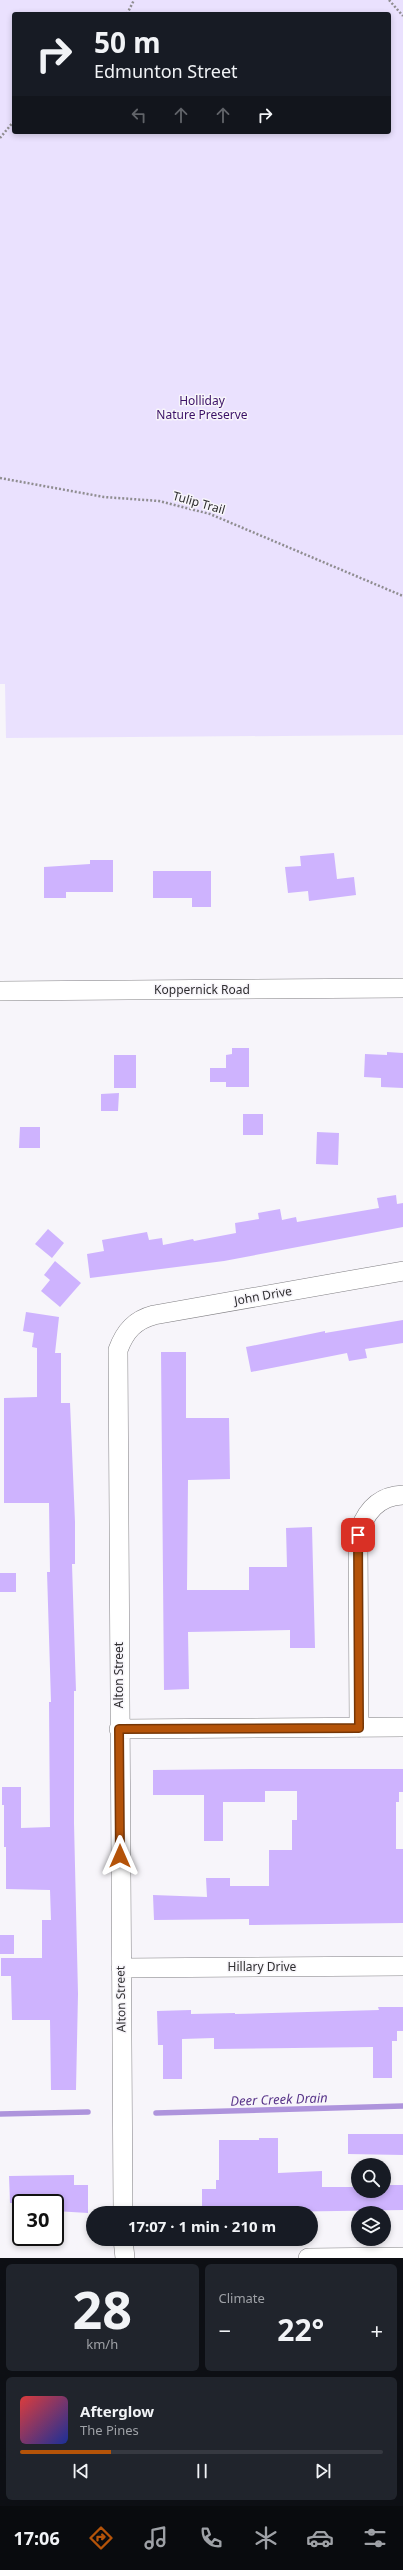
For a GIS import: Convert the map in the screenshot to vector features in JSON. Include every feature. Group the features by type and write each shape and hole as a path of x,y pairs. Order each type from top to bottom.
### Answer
{"street":[{"name":"Koppernick Road","path":"0,991 403,988"},
{"name":"John Drive","path":"127,1331 137,1322 154,1315 403,1271"},
{"name":"Alton Street","path":"123,2206 116,1376 118,1350 127,1331"},
{"path":"359,1728 358,1535 367,1513 376,1504 383,1499 403,1495"},
{"path":"119,1729 403,1727"},
{"name":"Hillary Drive","path":"121,1968 403,1966"},
{"path":"124,2246 125,2258"},
{"path":"308,2258 403,2257"}],"path":[{"path":"128,12 134,0"},
{"path":"389,0 403,16"},
{"path":"0,138 12,123"},
{"name":"Tulip Trail","path":"0,478 104,497 159,501 210,514 403,596"}],"green space":[{"name":"Holliday Nature Preserve","path":"0,0 403,0 403,735 6,738 5,684 0,684"}],"building":[{"path":"334,853 337,879 354,877 356,895 309,901 308,891 288,893 285,867 301,866 300,856"},
{"path":"90,860 113,860 113,892 66,892 66,898 44,898 44,867 90,864"},
{"path":"153,871 211,871 211,907 192,907 192,898 153,898"},
{"path":"232,1048 249,1048 249,1087 226,1087 226,1082 210,1082 210,1068 226,1068 226,1055 232,1054"},
{"path":"387,1052 403,1053 403,1088 381,1087 381,1078 364,1077 365,1054 387,1055"},
{"path":"114,1055 136,1055 136,1088 114,1088"},
{"path":"119,1093 118,1111 101,1111 101,1094"},
{"path":"243,1114 263,1114 263,1135 243,1135"},
{"path":"20,1127 40,1127 40,1148 19,1148"},
{"path":"317,1132 339,1133 338,1165 316,1164"},
{"path":"396,1195 397,1204 403,1203 403,1227 224,1261 90,1278 87,1254 104,1251 102,1240 147,1232 149,1240 162,1238 163,1245 193,1239 194,1241 236,1233 235,1223 259,1219 258,1213 280,1209 282,1220 296,1217 297,1222 379,1208 377,1198"},
{"path":"48,1229 64,1243 52,1258 35,1244"},
{"path":"55,1261 81,1283 60,1307 41,1291 50,1280 44,1275"},
{"path":"26,1312 59,1317 55,1353 61,1353 61,1403 70,1403 75,1522 75,1564 72,1564 76,1691 74,1691 74,1823 78,1994 76,2090 51,2090 50,2020 12,2020 11,1976 1,1976 1,1958 42,1958 42,1920 51,1920 50,1890 6,1889 4,1805 2,1805 2,1787 21,1787 21,1828 50,1827 49,1702 51,1702 47,1572 50,1572 49,1503 4,1503 4,1398 37,1397 37,1348 32,1347 34,1333 23,1331"},
{"path":"403,1320 403,1343 365,1349 367,1358 349,1361 347,1353 251,1372 246,1347 325,1331 325,1333"},
{"path":"161,1352 186,1352 186,1418 229,1418 230,1479 188,1480 187,1590 249,1590 249,1567 287,1567 286,1528 312,1527 315,1648 290,1648 290,1630 188,1632 189,1689 164,1690"},
{"path":"0,1573 16,1573 16,1592 0,1592"},
{"path":"403,1769 403,1792 399,1792 399,1802 396,1802 396,1849 403,1849 403,1923 249,1925 249,1919 154,1920 153,1895 207,1897 206,1878 230,1878 230,1886 269,1886 269,1850 292,1850 292,1820 297,1820 297,1791 265,1791 265,1802 223,1802 223,1841 204,1841 204,1795 153,1795 153,1770"},
{"path":"0,1935 14,1935 14,1954 0,1954"},
{"path":"378,2007 403,2007 403,2031 397,2031 397,2041 392,2041 392,2078 373,2078 373,2047 214,2049 214,2038 182,2039 182,2079 163,2079 163,2045 158,2045 157,2011 191,2010 191,2014 235,2014 379,2010"},
{"path":"348,2134 403,2134 403,2155 348,2154"},
{"path":"259,2138 278,2138 278,2173 322,2171 322,2187 351,2187 351,2198 391,2198 391,2185 403,2185 403,2210 391,2210 391,2206 351,2206 351,2211 318,2211 318,2206 202,2206 202,2189 216,2189 216,2180 219,2180 219,2140 259,2140"},
{"path":"74,2175 74,2185 88,2185 88,2206 86,2206 86,2213 64,2212 64,2194 12,2194 12,2203 10,2203 9,2176"}],"waterway":[{"name":"Deer Creek Drain","path":"156,2113 403,2106"},
{"name":"Deer Creek Drain","path":"0,2114 88,2112"}],"route":[{"path":"120,1856 119,1729 359,1728 358,1535"}]}
